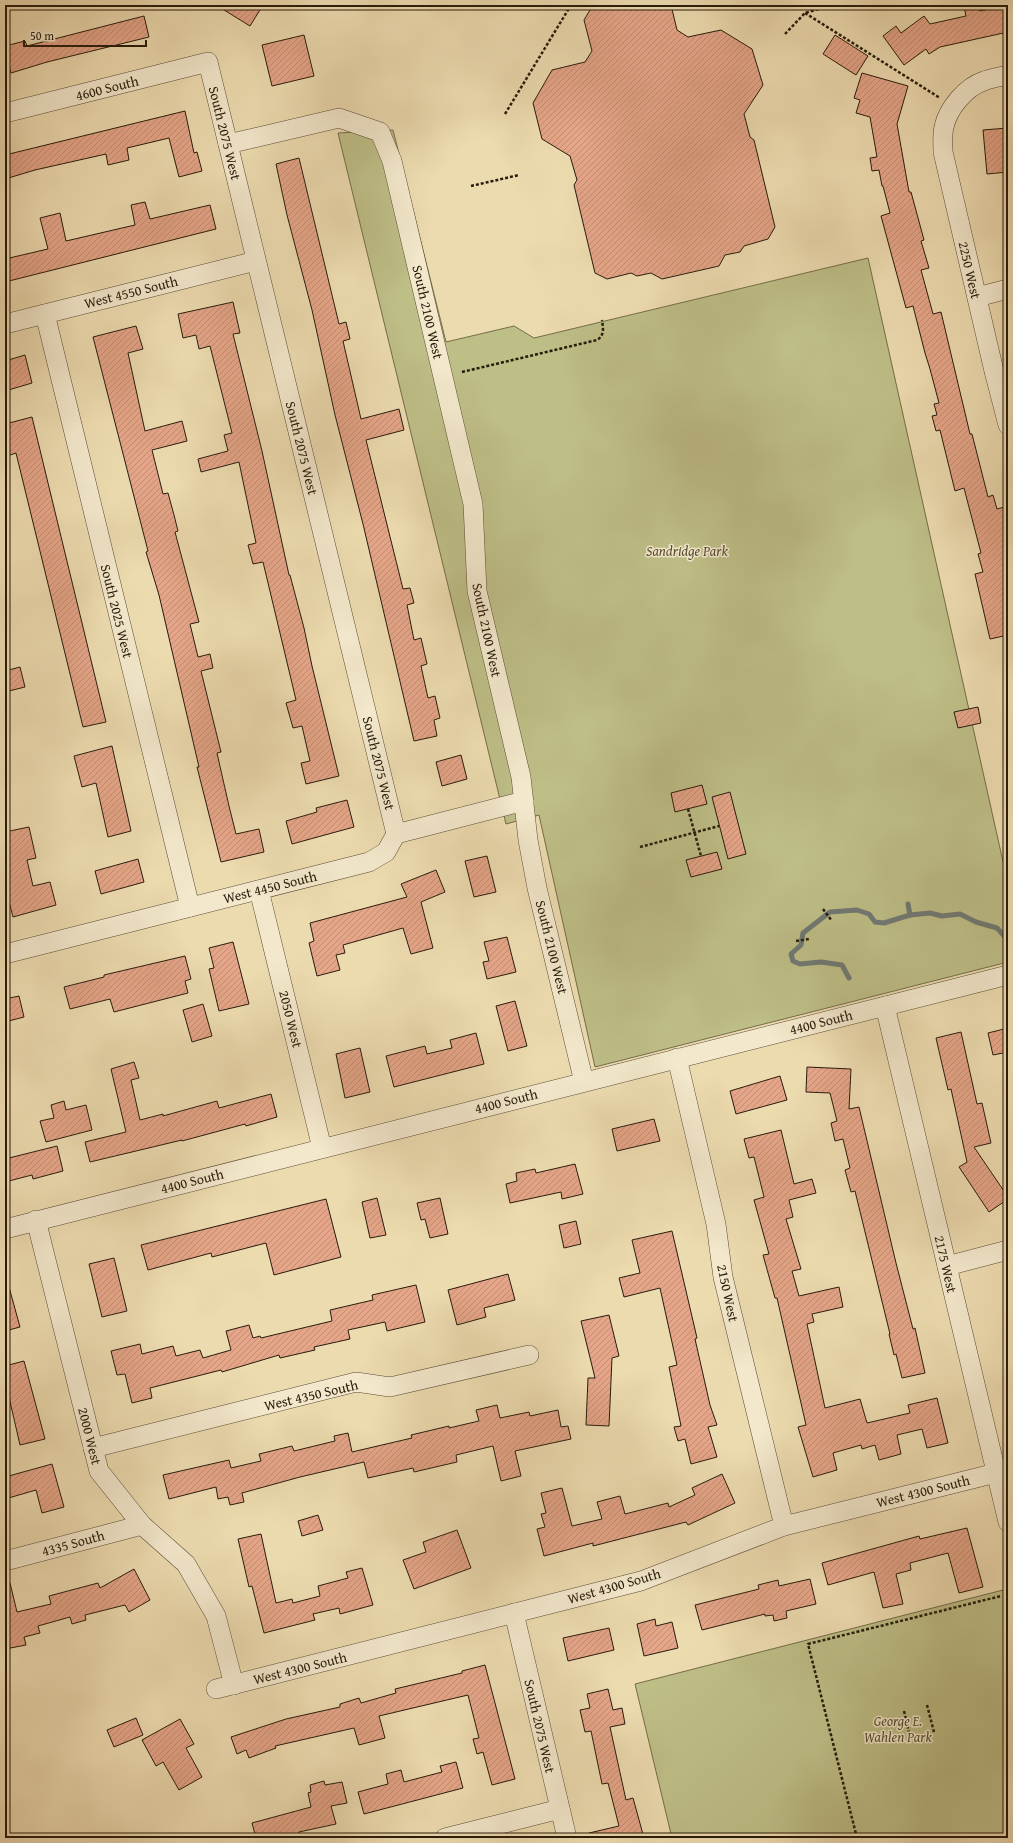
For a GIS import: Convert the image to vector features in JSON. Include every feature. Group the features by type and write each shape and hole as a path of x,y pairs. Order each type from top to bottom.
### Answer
{"street":[{"name":"4600 South","path":"5,113 208,62"},
{"name":"South 2075 West","path":"208,62 396,834"},
{"path":"947,108 974,86 983,81 1008,75"},
{"name":"2250 West","path":"947,108 943,138 945,164 1008,425"},
{"name":"South 2100 West","path":"228,144 338,118 380,132 392,161 473,504 477,591 521,777 528,840 537,888 584,1082"},
{"name":"West 4550 South","path":"5,324 256,261"},
{"path":"977,297 1008,289"},
{"name":"South 2025 West","path":"45,314 190,907"},
{"path":"396,834 524,801"},
{"name":"West 4450 South","path":"5,954 369,862 386,852 396,834"},
{"name":"2050 West","path":"259,890 322,1148"},
{"name":"4400 South","path":"5,1229 1008,975"},
{"name":"2175 West","path":"885,1006 947,1266 1002,1472 1008,1522"},
{"name":"2150 West","path":"677,1058 716,1224 723,1276 784,1526"},
{"name":"2000 West","path":"36,1220 99,1471 142,1525 186,1564 216,1616 234,1685"},
{"path":"947,1266 1008,1250"},
{"name":"West 4350 South","path":"93,1448 356,1382 390,1387 529,1355"},
{"name":"West 4300 South","path":"216,1689 641,1581 784,1526 1002,1472"},
{"name":"4335 South","path":"5,1561 142,1525"},
{"name":"South 2075 West","path":"514,1613 567,1838"},
{"path":"445,1838 560,1809"}],"path":[{"path":"505,114 571,5"},
{"path":"785,34 805,13 832,5"},
{"path":"805,13 947,108"},
{"path":"471,186 519,175"},
{"path":"462,372 597,340 603,333 602,320"},
{"path":"688,808 701,856"},
{"path":"640,847 719,826"},
{"path":"823,909 832,921"},
{"path":"796,941 809,939"},
{"path":"857,1838 808,1644 1001,1596"},
{"path":"927,1705 934,1732"},
{"path":"904,1711 910,1737"}],"green space":[{"name":"Sandridge Park","path":"393,130 446,342 514,326 534,338 868,258 1008,884 1008,962 595,1067 539,815 506,824 338,133"},
{"name":"George E. Wahlen Park","path":"1003,1590 1008,1611 1008,1838 672,1838 635,1684"}],"building":[{"path":"216,5 263,5 250,26"},
{"path":"593,5 671,5 677,30 688,37 721,30 752,49 763,85 744,114 750,137 754,140 775,227 768,239 744,246 740,252 725,255 719,266 662,279 651,273 637,276 631,273 607,279 595,273 574,185 577,180 570,156 542,139 533,103 552,70 585,62 592,51 584,20"},
{"path":"979,5 980,11 1008,5 1008,32 940,47 929,54 926,49 904,65 883,36 896,26 901,33 924,16 930,24 966,16 964,7"},
{"path":"144,16 149,37 47,62 11,73 5,54 5,46 25,41 27,46"},
{"path":"304,35 314,76 272,86 262,45"},
{"path":"835,35 868,56 856,75 823,54"},
{"path":"862,73 908,86 897,124 909,192 911,192 924,240 921,241 929,268 921,270 933,314 941,312 970,434 972,434 988,497 993,495 997,509 1008,506 1008,635 990,639 975,574 983,572 978,554 981,553 964,488 955,491 940,430 936,431 932,416 937,415 934,404 939,403 913,306 906,308 881,216 890,213 879,170 872,171 870,158 877,157 870,117 856,113 860,100 854,98"},
{"path":"185,111 194,153 197,152 202,171 179,177 169,138 127,148 129,160 108,165 106,154 35,170 5,179 5,155"},
{"path":"1008,128 1008,172 987,174 983,130"},
{"path":"299,158 339,324 346,322 350,339 343,341 361,419 399,409 404,430 366,440 403,589 410,588 414,603 407,605 414,640 421,638 427,664 421,666 428,698 435,696 440,718 434,720 437,736 414,741 363,524 335,415 312,310 287,215 276,164"},
{"path":"145,202 150,219 210,205 216,229 5,282 5,259 48,249 40,218 60,213 66,241 135,225 131,205"},
{"path":"233,302 240,333 233,334 262,451 289,575 304,628 339,776 306,784 301,763 310,761 302,726 293,728 286,703 296,700 263,562 253,564 248,545 256,543 239,462 201,472 198,459 228,451 224,435 232,433 210,346 199,349 196,335 183,338 178,314"},
{"path":"136,326 143,349 128,353 145,431 182,421 187,441 152,450 163,494 168,493 178,531 175,532 199,622 190,624 198,657 210,654 213,668 201,671 221,752 217,753 229,806 236,834 259,829 264,852 221,862 197,767 199,767 159,595 146,552 148,551 93,337"},
{"path":"25,355 32,383 5,391 5,361"},
{"path":"32,417 106,722 83,727 16,453 7,456 5,447 5,429 10,428 9,423"},
{"path":"20,667 25,687 5,692 5,671"},
{"path":"978,707 981,723 958,728 954,712"},
{"path":"112,746 131,831 108,837 96,783 82,787 74,756"},
{"path":"461,755 467,779 442,786 436,762"},
{"path":"702,785 707,804 675,812 671,793"},
{"path":"730,792 746,854 728,859 712,797"},
{"path":"347,800 354,827 292,844 286,821 317,812 316,808"},
{"path":"29,827 36,858 27,860 33,886 50,882 56,905 13,917 5,886 5,832"},
{"path":"717,852 722,869 691,877 686,860"},
{"path":"487,856 496,892 474,897 465,861"},
{"path":"138,859 144,882 101,894 95,871"},
{"path":"436,870 445,892 421,902 433,948 411,954 403,928 343,945 345,953 336,955 340,970 317,976 309,943 314,941 310,923 407,897 401,884"},
{"path":"507,937 516,972 487,979 483,962 489,961 484,942"},
{"path":"233,942 249,1004 219,1011 209,969 214,968 209,948"},
{"path":"185,956 191,979 185,981 188,993 114,1012 110,999 70,1009 64,987 104,977 104,975"},
{"path":"19,996 24,1017 5,1022 5,999"},
{"path":"515,1001 527,1046 508,1051 496,1006"},
{"path":"203,1004 212,1036 192,1042 183,1010"},
{"path":"1008,1028 1008,1052 993,1055 988,1033"},
{"path":"961,1032 977,1104 982,1103 991,1143 974,1147 1008,1197 1008,1199 989,1212 959,1167 967,1162 951,1089 948,1090 936,1038"},
{"path":"476,1033 484,1064 394,1087 386,1056 425,1046 427,1054 452,1048 450,1040"},
{"path":"360,1048 370,1092 345,1098 336,1054"},
{"path":"134,1062 139,1078 131,1080 140,1120 163,1114 163,1116 217,1101 219,1108 271,1094 277,1117 246,1126 245,1124 182,1141 90,1162 85,1142 126,1132 111,1069"},
{"path":"807,1067 851,1069 849,1109 859,1107 896,1263 913,1329 915,1328 925,1373 902,1378 896,1354 894,1355 855,1191 851,1192 845,1170 850,1168 843,1139 835,1141 831,1123 837,1121 830,1093 806,1092"},
{"path":"780,1076 787,1100 736,1114 730,1091"},
{"path":"64,1101 66,1110 86,1105 92,1130 46,1142 40,1121 54,1118 51,1105"},
{"path":"654,1119 660,1141 617,1151 612,1129"},
{"path":"781,1130 794,1184 812,1179 816,1193 789,1200 793,1217 786,1219 801,1269 792,1271 799,1296 839,1287 843,1307 812,1314 814,1322 807,1324 825,1408 860,1399 867,1423 910,1413 908,1405 937,1398 948,1443 927,1448 922,1429 897,1435 901,1454 879,1460 875,1445 862,1449 861,1445 833,1453 837,1470 813,1477 798,1427 806,1425 777,1298 775,1298 763,1255 769,1254 754,1200 764,1197 754,1157 749,1158 744,1139"},
{"path":"57,1146 63,1171 33,1179 32,1175 5,1182 5,1159"},
{"path":"575,1164 583,1194 562,1199 561,1192 510,1203 506,1184 517,1181 516,1173 535,1169 536,1173"},
{"path":"377,1198 386,1235 370,1238 362,1202"},
{"path":"440,1198 448,1234 430,1238 425,1219 421,1220 417,1203"},
{"path":"326,1199 341,1257 274,1275 266,1243 212,1257 211,1253 148,1270 141,1245"},
{"path":"576,1221 581,1244 564,1248 559,1225"},
{"path":"672,1231 697,1338 695,1339 710,1405 717,1425 708,1427 717,1457 691,1464 685,1439 678,1441 674,1427 681,1426 669,1367 677,1365 660,1288 624,1297 619,1278 640,1273 632,1240"},
{"path":"114,1258 127,1311 102,1317 89,1264"},
{"path":"508,1274 515,1300 484,1308 486,1317 457,1325 448,1290"},
{"path":"416,1285 425,1322 387,1331 385,1322 348,1330 350,1339 314,1347 315,1350 280,1358 279,1355 222,1372 221,1370 150,1388 152,1398 132,1403 125,1374 117,1375 111,1351 140,1344 142,1354 173,1346 176,1356 200,1350 203,1358 231,1350 226,1331 249,1325 253,1338 260,1336 261,1338 332,1321 330,1310 373,1300 372,1295"},
{"path":"5,1287 9,1287 20,1327 5,1331"},
{"path":"609,1315 619,1356 612,1358 609,1426 586,1425 588,1378 595,1378 581,1321"},
{"path":"24,1361 45,1439 20,1445 8,1393 5,1394 5,1366"},
{"path":"497,1405 500,1418 529,1412 530,1416 558,1410 561,1427 568,1426 571,1439 515,1451 521,1476 501,1481 493,1446 456,1455 457,1462 414,1472 413,1468 368,1478 364,1462 300,1477 242,1493 244,1502 230,1505 228,1497 218,1499 216,1487 169,1499 163,1475 229,1460 231,1468 261,1461 259,1454 292,1446 294,1451 335,1441 334,1436 348,1433 352,1452 412,1438 411,1435 479,1421 476,1410"},
{"path":"52,1464 64,1507 42,1513 36,1490 5,1499 5,1477"},
{"path":"722,1474 735,1503 688,1525 686,1522 593,1546 593,1543 544,1556 537,1529 545,1527 541,1514 546,1513 541,1493 562,1488 572,1526 602,1519 597,1502 620,1496 625,1514 668,1503 669,1507 695,1495 692,1488"},
{"path":"318,1515 323,1530 302,1536 298,1521"},
{"path":"967,1528 983,1587 959,1593 948,1553 910,1563 911,1570 896,1574 903,1604 883,1608 874,1572 828,1585 822,1563 919,1536 920,1539"},
{"path":"457,1530 471,1568 414,1589 403,1560 426,1552 423,1542"},
{"path":"261,1534 276,1603 292,1599 293,1603 320,1596 318,1586 348,1578 346,1572 362,1568 373,1605 340,1614 339,1608 313,1614 315,1620 264,1633 252,1586 249,1587 238,1539"},
{"path":"134,1569 150,1600 129,1612 125,1605 85,1615 86,1620 72,1624 70,1617 38,1626 40,1633 24,1637 26,1645 5,1649 5,1584 10,1583 17,1612 51,1604 49,1596 98,1583 100,1588"},
{"path":"810,1579 816,1604 786,1611 787,1618 774,1621 773,1615 765,1616 765,1614 702,1630 695,1605 759,1589 758,1585 778,1580 779,1586"},
{"path":"655,1619 656,1626 672,1622 678,1648 644,1656 637,1624"},
{"path":"609,1628 614,1650 568,1661 563,1638"},
{"path":"485,1665 515,1779 492,1785 483,1752 477,1754 473,1739 479,1738 468,1695 379,1716 385,1738 359,1745 354,1728 275,1746 276,1748 249,1758 246,1750 237,1754 231,1737 286,1719 340,1707 340,1704 359,1698 361,1703 396,1693 395,1689 462,1673 462,1671"},
{"path":"608,1689 613,1710 622,1708 625,1724 610,1727 626,1800 633,1798 644,1838 590,1838 589,1833 619,1826 608,1783 602,1784 591,1731 585,1732 580,1710 590,1708 587,1694"},
{"path":"136,1718 143,1735 114,1747 107,1730"},
{"path":"180,1719 194,1744 186,1748 202,1777 179,1790 163,1762 156,1766 142,1740"},
{"path":"456,1762 463,1788 364,1814 358,1792 388,1784 386,1774 401,1770 404,1782 442,1772 440,1766"},
{"path":"324,1781 325,1785 342,1782 347,1803 331,1806 336,1824 299,1832 300,1834 285,1838 256,1838 252,1823 311,1807 308,1793 311,1792 310,1785"}],"waterway":[{"path":"849,978 842,965 821,962 800,964 793,961 791,954 801,945 803,933 830,912 857,910 869,914 875,922 884,923 910,915 908,904"},
{"path":"910,915 930,913 942,916 960,914 976,922 997,928 1006,938"}]}
